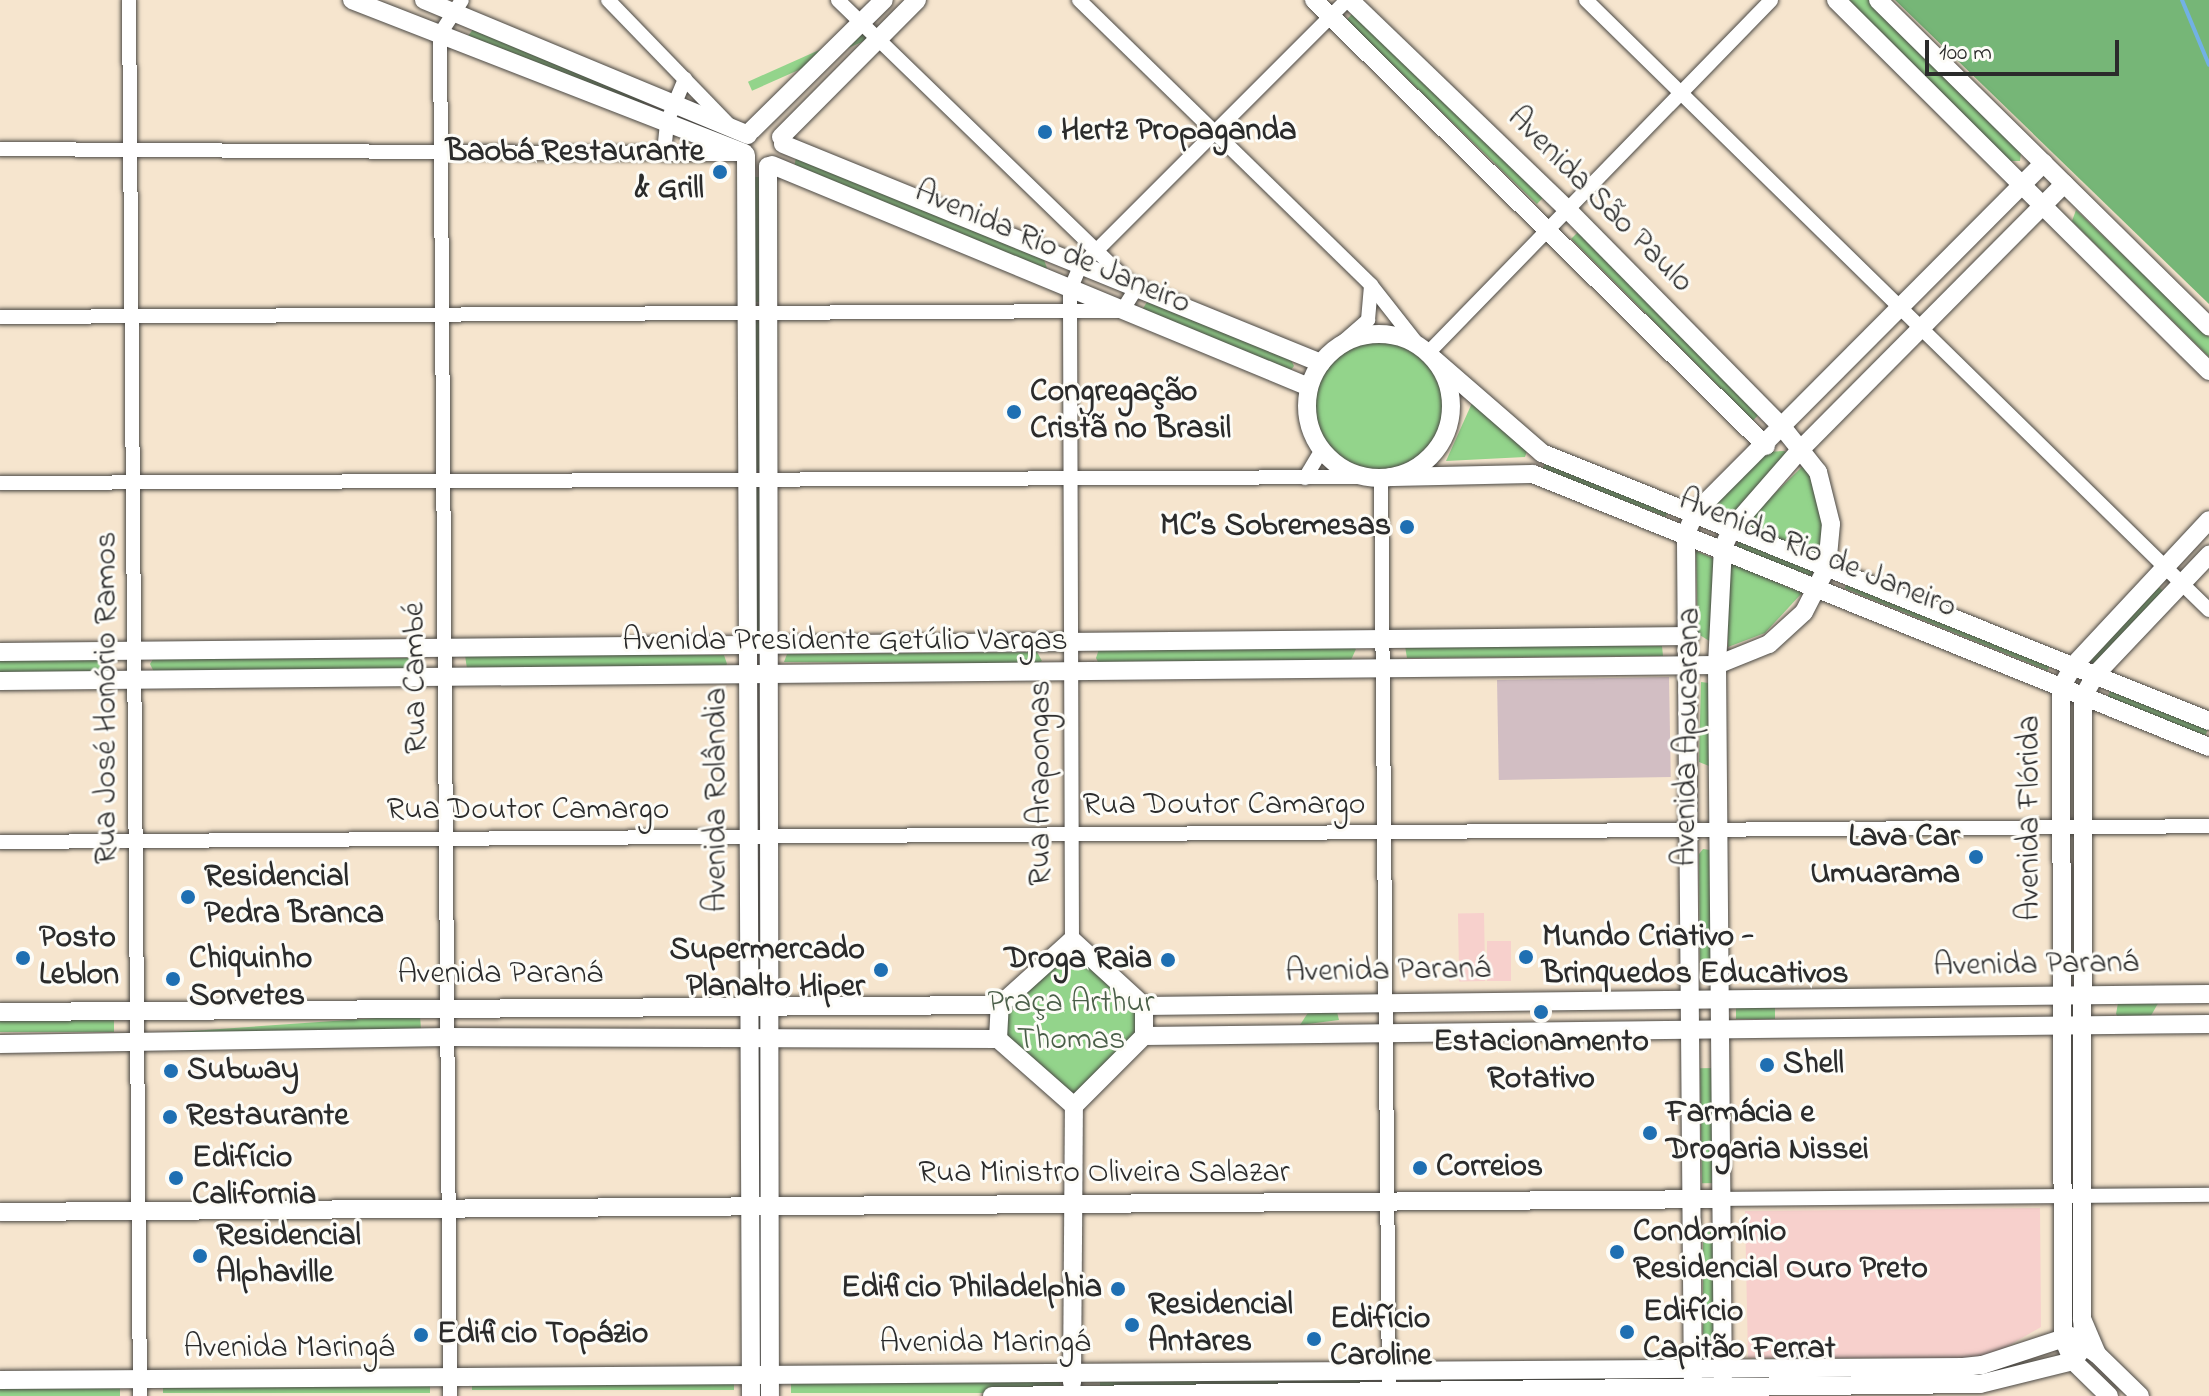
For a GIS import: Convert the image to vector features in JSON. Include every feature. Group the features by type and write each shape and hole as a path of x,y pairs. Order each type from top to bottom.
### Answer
{"street":[{"name":"Rua José Honório Ramos","path":"129,0 136,482 134,680 140,1388"},
{"path":"352,0 744,142"},
{"path":"424,0 456,5 670,113 744,142"},
{"path":"608,0 744,142"},
{"path":"0,317 746,310 1122,311 1136,289 838,0"},
{"path":"0,149 664,152 744,142 884,0"},
{"path":"770,165 782,140 917,0"},
{"path":"0,483 1380,477 1429,458 1447,431 1451,399 1427,353 1371,285 1079,0"},
{"name":"Avenida São Paulo","path":"1314,0 1766,446"},
{"path":"1070,290 1080,267 1348,0"},
{"name":"Avenida São Paulo","path":"1348,0 1567,209 1783,428 1818,472 1829,506 1832,535 1827,567 1820,586"},
{"path":"1586,0 2209,610"},
{"path":"1427,353 1771,0"},
{"path":"1836,0 2209,371"},
{"path":"1878,0 2209,326"},
{"name":"Rua Cambé","path":"450,1387 440,34 456,5"},
{"path":"664,152 670,113 685,79"},
{"name":"Avenida Rio de Janeiro","path":"1309,387 770,165 758,166 744,142 771,129 782,140 1080,267 1321,363"},
{"name":"Avenida Rolândia","path":"744,142 746,310 768,646 769,1038 759,1206"},
{"path":"1686,534 1695,513 1766,446 2044,163"},
{"name":"Avenida Rolândia","path":"751,1396 760,1376 759,1206 749,1038 748,645 767,310 770,165"},
{"name":"Avenida Apucarana","path":"1722,1384 1717,665 1723,548 1732,528 1800,450 2064,184"},
{"path":"1371,285 1368,320 1321,363 1309,387 1310,427 1322,450 1342,468 1380,477"},
{"name":"Rua Arapongas","path":"1070,290 1068,479 1072,940"},
{"path":"1336,348 1377,334 1427,353"},
{"name":"Avenida Rio de Janeiro","path":"1427,353 1542,453 2209,721"},
{"path":"1766,446 1800,450"},
{"path":"1305,478 1322,450"},
{"path":"1533,474 1542,453"},
{"name":"Avenida Rio de Janeiro","path":"1380,477 1533,474 1820,586 2209,747"},
{"path":"1380,477 1389,1394"},
{"name":"Avenida Flórida","path":"2109,1396 2073,1361 2063,1339 2059,828 2061,688 2074,665 2209,520"},
{"name":"Avenida Apucarana","path":"1686,534 1691,665 1693,1384"},
{"name":"Avenida Flórida","path":"2140,1396 2091,1348 2082,1319 2083,697 2095,675 2209,555"},
{"name":"Avenida Presidente Getúlio Vargas","path":"0,681 1717,665 1748,656 1778,637 1820,586"},
{"path":"1690,636 1717,665"},
{"name":"Avenida Presidente Getúlio Vargas","path":"0,652 1690,636"},
{"path":"1690,771 1718,771"},
{"name":"Rua Doutor Camargo","path":"0,842 2209,826"},
{"path":"1072,1396 1074,1106 1144,1036 1144,1006 1072,940 1000,1005 998,1039 1074,1106"},
{"name":"Avenida Paraná","path":"1144,1006 2209,994"},
{"path":"2008,996 2019,1015 2009,1027"},
{"path":"2121,996 2111,1015 2122,1026"},
{"path":"1654,999 1663,1009 1656,1028"},
{"path":"1785,1000 1777,1015 1785,1029"},
{"path":"1418,1002 1410,1018 1421,1032"},
{"path":"1334,1003 1345,1022 1335,1033"},
{"name":"Avenida Paraná","path":"0,1012 446,1005 1000,1005"},
{"path":"1182,1005 1172,1017 1185,1035"},
{"name":"Avenida Paraná","path":"1144,1036 2209,1024"},
{"name":"Avenida Paraná","path":"0,1044 447,1037 998,1039"},
{"path":"1691,1068 1701,1061 1718,1066"},
{"name":"Rua Ministro Oliveira Salazar","path":"0,1212 2209,1195"},
{"path":"2063,1339 2070,1336 2091,1348 2073,1361"},
{"name":"Avenida Maringá","path":"1970,1382 2063,1339"},
{"name":"Avenida Maringá","path":"992,1396 1389,1394 1693,1384 1970,1382 2073,1361"},
{"name":"Avenida Maringá","path":"7,1386 450,1387 760,1376 1389,1371 1693,1384"},
{"path":"1166,1373 1167,1394"},
{"name":"Avenida Rolândia","path":"760,1376 770,1396"}],"shaded area":[{"path":"1669,677 1671,777 1499,780 1497,680"},
{"path":"1458,913 1484,913 1485,981 1459,981"},
{"path":"1487,941 1511,941 1511,981 1487,981"},
{"path":"2040,1208 2041,1327 1987,1358 1748,1358 1745,1211"}],"green space":[{"path":"1845,0 1870,0 2021,152 2020,161 2009,161"},
{"path":"1895,0 2209,0 2209,304"},
{"path":"1354,12 1545,196 1537,204 1346,20"},
{"path":"474,28 647,98 644,104 468,36"},
{"path":"864,30 868,39 752,91 748,82"},
{"path":"796,157 1044,260 1047,268 1043,272 794,168"},
{"path":"753,177 760,177 760,302 753,302"},
{"path":"2076,210 2209,337 2209,357 2072,221"},
{"path":"1579,231 1761,413 1753,421 1571,239"},
{"path":"1147,302 1291,360 1294,366 1291,370 1142,310"},
{"path":"753,319 760,319 760,470 753,470"},
{"path":"1379,339 1404,344 1426,359 1441,381 1446,406 1441,431 1426,453 1404,468 1379,473 1354,468 1332,453 1317,431 1312,406 1317,381 1332,359 1354,344"},
{"path":"1472,403 1527,451 1525,457 1446,461"},
{"path":"1784,451 1798,458 1732,522 1707,512 1767,452"},
{"path":"1546,460 1669,507 1666,517 1542,469"},
{"path":"1805,464 1823,511 1821,557 1741,526"},
{"path":"756,485 763,485 763,639 756,639"},
{"path":"1740,537 1816,566 1812,576 1736,547"},
{"path":"1696,551 1715,559 1716,645 1698,634"},
{"path":"1728,562 1802,593 1765,633 1728,647"},
{"path":"1848,580 2051,662 2048,670 1845,588"},
{"path":"2159,587 2166,594 2096,666 2090,661"},
{"path":"1351,646 1356,649 1351,660 1098,662 1096,658 1099,649"},
{"path":"1405,646 1662,646 1663,656 1407,658"},
{"path":"1037,652 1042,661 1037,664 784,662 787,654"},
{"path":"465,655 724,655 727,664 724,668 467,669"},
{"path":"416,658 421,663 417,672 154,672 150,664 153,659"},
{"path":"106,659 113,664 107,673 0,673 0,660"},
{"path":"1701,682 1709,683 1709,766 1699,762"},
{"path":"2111,689 2208,728 2205,737 2108,697"},
{"path":"1703,849 1710,850 1714,974 1707,976 1700,973 1699,854"},
{"name":"Praça Arthur Thomas","path":"1072,940 1144,1006 1144,1036 1074,1106 998,1039 1000,1005"},
{"path":"2160,1000 2149,1019 2119,1019 2116,1014 2118,1003"},
{"path":"1736,1005 1775,1005 1775,1019 1736,1019"},
{"path":"1311,1008 1337,1012 1339,1020 1300,1025"},
{"path":"420,1015 421,1030 164,1048 163,1033"},
{"path":"0,1018 114,1018 114,1032 0,1032"},
{"path":"1700,1068 1716,1068 1718,1183 1702,1183"},
{"path":"1703,1231 1717,1231 1717,1342 1703,1342"},
{"path":"1412,1372 1680,1372 1680,1381 1412,1381"},
{"path":"472,1379 734,1379 734,1390 472,1390"},
{"path":"1100,1379 1369,1379 1369,1389 1100,1389"},
{"path":"791,1382 1060,1382 1060,1393 791,1393"},
{"path":"163,1383 430,1383 430,1393 163,1393"},
{"path":"0,1387 120,1387 120,1396 0,1396"}],"waterway":[{"path":"2182,0 2209,65"}],"place":[{"name":"Hertz Propaganda","path":"1045,132"},
{"name":"Baobá Restaurante & Grill","path":"720,172"},
{"name":"Congregação Cristã no Brasil","path":"1014,412"},
{"name":"MC’s Sobremesas","path":"1407,527"},
{"name":"Lava Car Umuarama","path":"1976,857"},
{"name":"Residencial Pedra Branca","path":"188,897"},
{"name":"Mundo Criativo - Brinquedos Educativos","path":"1526,957"},
{"name":"Posto Leblon","path":"23,958"},
{"name":"Droga Raia","path":"1168,960"},
{"name":"Supermercado Planalto Hiper","path":"881,970"},
{"name":"Chiquinho Sorvetes","path":"173,979"},
{"name":"Estacionamento Rotativo","path":"1541,1012"},
{"name":"Shell","path":"1767,1065"},
{"name":"Subway","path":"171,1071"},
{"name":"Restaurante","path":"170,1117"},
{"name":"Farmácia e Drogaria Nissei","path":"1650,1133"},
{"name":"Correios","path":"1420,1168"},
{"name":"Edifício California","path":"176,1178"},
{"name":"Condomínio Residencial Ouro Preto","path":"1617,1252"},
{"name":"Residencial Alphaville","path":"200,1256"},
{"name":"Edificio Philadelphia","path":"1118,1289"},
{"name":"Residencial Antares","path":"1132,1325"},
{"name":"Edifício Capitão Ferrat","path":"1627,1332"},
{"name":"Edificio Topázio","path":"421,1335"},
{"name":"Edifício Caroline","path":"1314,1339"}]}
